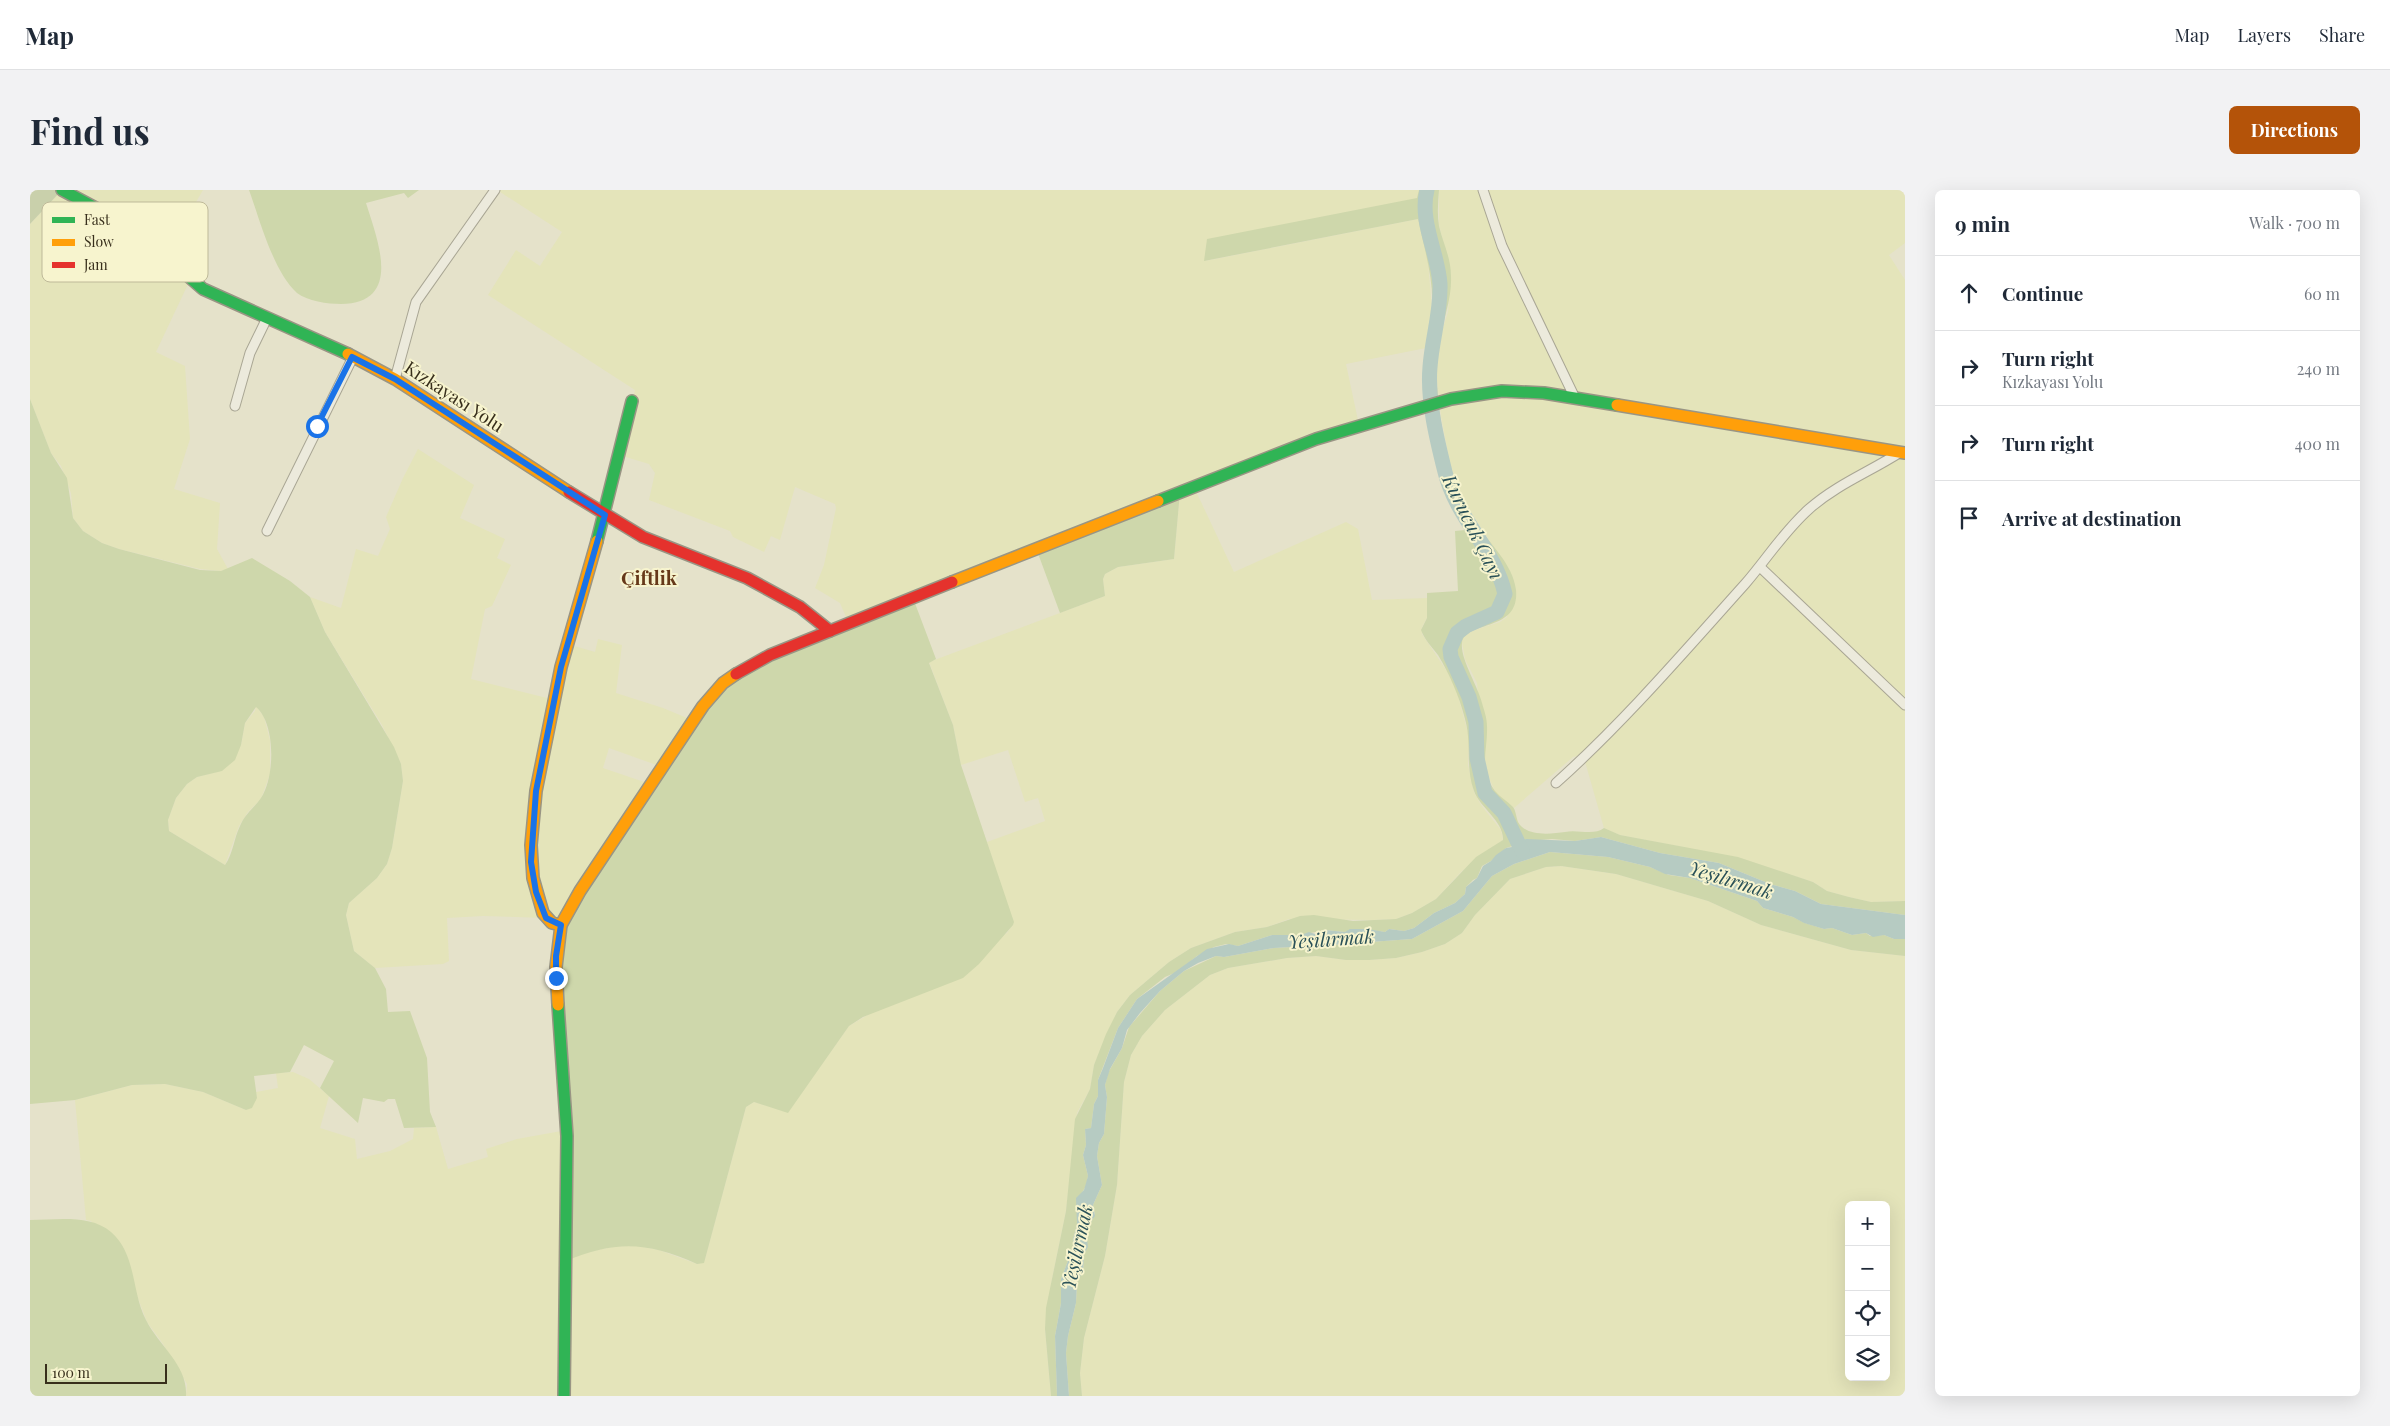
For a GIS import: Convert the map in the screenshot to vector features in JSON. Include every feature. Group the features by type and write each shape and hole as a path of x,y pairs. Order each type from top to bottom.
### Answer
{"street":[{"name":"Kızkayası Yolu","path":"62,190 84,202"},
{"path":"395,379 416,302 496,190"},
{"path":"1483,190 1502,246 1574,396"},
{"name":"Kızkayası Yolu","path":"196,282 204,289 352,357 395,379 605,515 643,537 747,578 800,607 830,631"},
{"path":"235,406 250,353 267,318"},
{"path":"267,532 352,357"},
{"path":"564,1396 567,1136 556,967 561,925 585,883 691,722 714,693 744,668 770,655 830,631 1307,443 1420,407 1452,399 1502,391 1525,391 1574,396 1778,434 1902,453"},
{"path":"561,925 546,918 536,892 531,862 534,806 561,667 605,515 632,401"},
{"path":"1556,783 1584,758 1648,692 1760,567 1796,521 1843,484 1902,453"},
{"path":"1760,567 1905,705"}],"green space":[{"path":"30,190 62,190 51,202 42,202 42,211 30,224"},
{"path":"62,190 203,190 196,202 51,202"},
{"path":"249,190 419,190 408,198 404,193 366,203 380,251 381,267 379,281 373,293 361,301 341,304 324,303 306,298 297,293 288,283 274,259"},
{"path":"497,190 1419,190 1418,198 1205,261 1418,219 1428,262 1432,308 1426,348 1346,364 1359,425 1194,487 1234,572 1346,522 1358,529 1372,600 1427,598 1427,618 1422,627 1422,634 1448,673 1457,692 1469,737 1468,765 1474,792 1481,805 1501,830 1503,840 1461,872 1436,899 1412,913 1396,919 1289,919 1267,927 1235,932 1191,948 1169,962 1130,995 1117,1012 1094,1065 1090,1089 1077,1113 1066,1211 1052,1279 1045,1329 1051,1396 186,1396 187,1384 163,1344 147,1322 136,1293 91,1221 86,1220 75,1100 132,1085 165,1084 203,1092 246,1110 257,1098 256,1092 278,1088 276,1073 293,1072 309,1079 329,1096 320,1128 355,1139 357,1159 390,1151 413,1139 414,1128 436,1127 448,1169 488,1157 486,1149 517,1139 567,1130 587,1252 628,1244 659,1250 697,1264 705,1259 746,1107 754,1102 788,1112 849,1026 1007,933 1013,924 987,842 1045,821 1038,798 1025,802 1008,750 961,765 953,725 929,662 1105,596 1103,579 1105,574 1118,567 1174,559 1180,492 849,624 840,603 815,588 824,565 836,508 835,504 795,487 780,540 771,536 764,552 733,537 730,531 649,500 655,473 649,464 619,455 635,390 488,295 516,250 540,266 562,232"},
{"path":"1419,190 1439,190 1439,226 1451,269 1450,292 1440,338 1437,370 1441,423 1448,457 1456,485 1465,504 1475,522 1500,554 1514,580 1516,590 1515,604 1510,613 1501,620 1472,631 1465,636 1462,643 1466,665 1480,696 1486,717 1485,766 1495,791 1513,807 1518,822 1522,827 1533,832 1546,834 1570,831 1595,832 1604,828 1620,835 1738,857 1813,882 1827,891 1849,897 1871,902 1905,901 1905,915 1821,904 1795,891 1770,884 1719,863 1660,853 1601,837 1575,841 1552,839 1528,841 1506,848 1482,866 1477,878 1466,887 1465,894 1455,903 1434,913 1414,928 1404,931 1389,929 1385,932 1364,929 1345,932 1325,930 1301,935 1272,935 1238,946 1226,944 1214,947 1197,956 1177,972 1165,977 1137,999 1118,1028 1098,1080 1098,1096 1094,1104 1091,1128 1085,1129 1086,1145 1083,1155 1088,1176 1086,1186 1077,1201 1077,1225 1073,1239 1073,1248 1061,1279 1061,1303 1055,1336 1057,1396 1051,1396 1045,1329 1046,1308 1066,1211 1075,1119 1090,1089 1094,1065 1106,1034 1117,1012 1130,995 1169,962 1191,948 1235,932 1267,927 1300,916 1314,915 1353,921 1396,919 1412,913 1436,899 1476,857 1503,840 1500,827 1477,797 1471,782 1467,728 1457,694 1438,655 1421,630 1427,618 1427,593 1458,591 1455,531 1465,530 1447,494 1429,431 1424,389 1424,369 1432,298 1428,264 1418,219 1204,261 1207,239 1417,198"},
{"path":"1439,190 1905,190 1905,243 1889,255 1905,280 1905,901 1871,902 1849,897 1827,891 1813,882 1739,858 1620,835 1610,831 1604,828 1584,758 1581,755 1573,757 1514,808 1496,793 1486,772 1477,683 1465,659 1462,642 1464,635 1500,622 1507,617 1511,574 1459,494 1451,470 1441,416 1436,369 1440,337 1448,312 1451,274 1439,225"},
{"path":"42,211 42,282 189,282 156,352 185,366 190,439 174,489 220,503 217,549 228,569 221,571 200,569 119,549 102,543 83,531 73,518 71,493 61,466 51,453 30,399 30,224"},
{"path":"30,399 51,453 67,478 73,518 83,531 102,543 119,549 200,570 221,571 252,558 290,581 310,597 325,632 394,747 401,764 403,781 392,848 387,864 377,878 349,903 346,915 354,951 375,968 386,989 388,1012 410,1011 427,1058 430,1112 436,1127 404,1128 395,1099 388,1099 384,1102 363,1098 358,1123 320,1088 334,1061 304,1045 290,1072 254,1076 257,1098 252,1108 246,1110 203,1092 165,1084 132,1085 75,1100 30,1104","holes":["256,707 263,715 270,738 271,751 271,764 266,789 242,822 225,865 169,831 168,820 176,798 187,784 197,777 222,771 235,760 241,745 245,723"]},
{"path":"418,449 474,485 460,518 505,539 497,558 511,565 492,606 485,609 471,679 555,700 567,644 595,652 598,639 622,645 616,693 663,708 692,720 662,767 609,748 603,768 650,784 561,925 546,918 483,916 447,918 449,961 443,964 375,968 354,951 346,915 349,903 377,878 387,864 392,848 403,781 401,764 382,725 325,632 310,597 341,608 356,549 378,556 390,529 386,517"},
{"path":"1180,492 1174,559 1118,567 1105,574 1103,579 1105,596 1060,613 1036,548"},
{"path":"913,598 936,659 929,663 953,725 961,765 1014,922 1013,925 979,964 963,978 863,1017 849,1026 788,1113 754,1102 746,1107 704,1263 697,1264 663,1251 632,1246 601,1250 566,1261 559,934 691,722 733,675"},
{"path":"256,706 264,717 270,740 270,774 261,799 248,812 239,826 225,865 169,831 168,820 176,798 187,784 197,777 216,772 241,745 245,723 255,711"},
{"path":"1550,852 1608,857 1650,867 1669,875 1690,878 1757,901 1763,908 1824,929 1832,928 1852,935 1866,933 1870,936 1884,935 1894,939 1905,939 1905,956 1851,950 1761,925 1708,901 1616,874 1561,866 1546,867 1510,879 1475,915 1462,933 1445,944 1422,952 1396,958 1369,960 1346,960 1316,956 1287,958 1228,968 1210,975 1165,1010 1142,1036 1131,1055 1124,1082 1117,1185 1105,1256 1084,1338 1080,1373 1082,1396 1069,1396 1066,1353 1068,1336 1076,1303 1077,1282 1083,1271 1090,1222 1095,1214 1093,1205 1102,1185 1097,1156 1099,1143 1104,1134 1107,1097 1105,1085 1108,1073 1122,1048 1129,1027 1160,991 1184,971 1216,956 1224,957 1274,948 1324,943 1349,946 1359,940 1370,942 1412,939 1463,911 1492,876 1514,864"},
{"path":"1561,866 1616,874 1708,901 1761,925 1851,950 1905,956 1905,1396 1082,1396 1080,1373 1084,1338 1105,1256 1117,1185 1124,1082 1131,1055 1142,1036 1165,1010 1210,975 1228,968 1287,958 1316,956 1346,960 1396,958 1445,944 1462,933 1475,915 1510,879 1546,867"},
{"path":"30,1220 83,1220 103,1226 119,1241 130,1262 141,1309 146,1320 178,1365 185,1385 186,1396 30,1396"}],"water":[{"name":"Yeşilırmak","path":"1601,837 1660,853 1719,863 1770,884 1795,891 1821,904 1905,915 1905,939 1894,939 1884,935 1873,937 1866,933 1852,935 1832,928 1824,929 1763,908 1757,901 1690,878 1665,874 1650,867 1608,857 1550,852 1514,864 1492,876 1463,911 1412,939 1370,942 1359,940 1349,946 1324,943 1274,948 1224,957 1216,956 1198,963 1184,971 1160,991 1140,1013 1127,1030 1122,1048 1110,1069 1105,1085 1107,1097 1104,1134 1099,1143 1097,1156 1102,1185 1093,1205 1095,1216 1088,1231 1088,1247 1084,1254 1083,1271 1077,1282 1076,1303 1068,1336 1066,1353 1069,1396 1057,1396 1055,1336 1061,1303 1061,1279 1073,1248 1073,1239 1077,1225 1076,1198 1084,1190 1088,1176 1083,1155 1086,1145 1085,1129 1091,1128 1094,1104 1098,1096 1098,1080 1118,1028 1137,999 1207,949 1229,944 1238,946 1272,935 1301,935 1309,932 1315,934 1325,930 1345,932 1350,929 1368,929 1385,932 1389,929 1404,931 1414,928 1434,913 1455,903 1465,894 1466,887 1477,878 1483,866 1506,848 1512,847 1526,839 1575,841"}],"waterway":[{"name":"Kurucuk Çayı","path":"1427,190 1425,213 1439,272 1440,284 1429,380 1436,433 1450,489 1493,562 1505,594 1497,612 1466,626 1457,633 1450,649 1451,657 1469,697 1476,722 1477,758 1485,793 1504,813 1522,851"}],"traffic: fast":[{"path":"62,190 84,202"},
{"path":"195,282 203,289 348,354"},
{"path":"1158,501 1316,439 1451,399 1502,391 1544,393 1617,405"},
{"path":"597,541 632,401"},
{"path":"558,1005 567,1136 564,1396"}],"traffic: slow":[{"path":"348,354 395,379 569,492"},
{"path":"1617,405 1905,453"},
{"path":"952,582 1158,501"},
{"path":"561,925 552,923 543,913 533,878 531,845 536,791 561,667 597,541"},
{"path":"558,1005 556,967 561,925 580,891 703,706 723,683 736,674"}],"traffic: jam":[{"path":"569,492 643,537 747,578 800,607 830,631"},
{"path":"736,674 770,655 952,582"}],"district":[{"name":"Çiftlik","path":"649,578"}],"route":[{"path":"317,426 352,357 395,379 605,515 561,667 534,806 531,862 536,892 542,913 552,922 561,925 556,956 556,978"}]}
